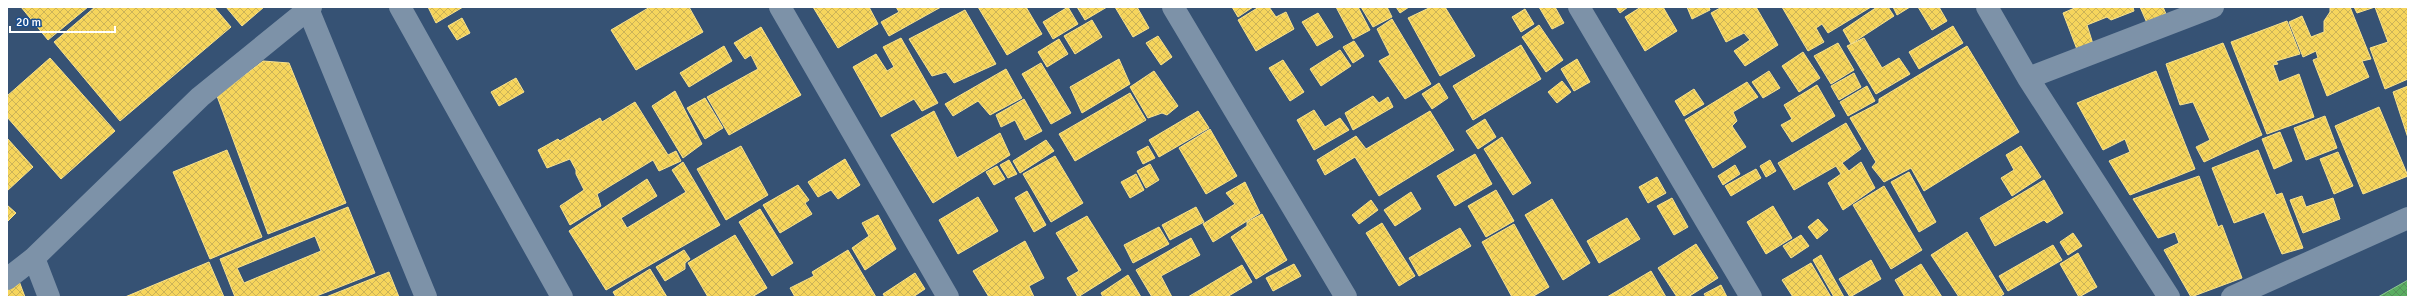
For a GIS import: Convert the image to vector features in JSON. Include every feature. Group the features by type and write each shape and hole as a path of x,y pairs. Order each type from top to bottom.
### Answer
{"street":[{"path":"400,7 562,297"},
{"path":"780,7 948,297"},
{"path":"1173,7 1346,297"},
{"path":"1578,7 1751,297"},
{"path":"1987,7 2028,78 2169,297"},
{"path":"2028,78 2213,7"},
{"path":"7,279 34,258 200,97 310,8 426,297"},
{"path":"2232,297 2408,218"},
{"path":"34,258 49,297"}],"building: Homes":[{"path":"21,7 88,7 48,40"},
{"path":"95,7 214,7 231,27 120,121 54,42"},
{"path":"226,7 264,7 242,26"},
{"path":"428,7 463,7 436,23"},
{"path":"650,7 689,7 703,32 636,70 611,30"},
{"path":"813,7 869,7 878,24 838,48"},
{"path":"896,7 941,7 889,36 881,22 899,12"},
{"path":"978,7 1026,7 1042,34 1007,55"},
{"path":"1068,7 1078,24 1053,39 1043,22"},
{"path":"1077,7 1107,7 1085,20"},
{"path":"1115,7 1137,7 1149,28 1133,37"},
{"path":"1232,7 1253,7 1238,17"},
{"path":"1259,7 1269,7 1276,17 1286,12 1294,29 1256,51 1238,20"},
{"path":"1336,7 1358,7 1370,30 1353,39"},
{"path":"1361,7 1387,7 1392,17 1373,27"},
{"path":"1396,7 1409,7 1400,13"},
{"path":"1431,7 1445,7 1475,56 1440,76 1408,18"},
{"path":"1539,7 1555,7 1564,23 1552,29"},
{"path":"1616,7 1628,7 1620,13"},
{"path":"1641,7 1663,7 1677,31 1645,51 1625,17"},
{"path":"1687,7 1709,7 1710,10 1692,19"},
{"path":"1722,7 1756,7 1778,45 1745,66 1734,51 1750,40 1744,33 1726,42 1711,13"},
{"path":"1782,7 1871,7 1828,33 1822,24 1816,28 1824,42 1808,51"},
{"path":"1877,7 1888,7 1894,16 1851,44 1843,30"},
{"path":"1893,7 1910,7 1897,15"},
{"path":"1918,7 1939,7 1947,21 1932,30"},
{"path":"2077,7 2133,7 2134,11 2111,20 2107,17 2087,25 2093,44 2078,52 2063,13"},
{"path":"2140,7 2163,7 2166,14 2147,23"},
{"path":"2330,7 2350,7 2371,59 2362,61 2369,77 2327,96 2313,60 2318,58 2316,51 2303,57 2289,22 2302,16 2311,37 2324,32 2324,21 2330,12"},
{"path":"2354,7 2375,7 2357,13"},
{"path":"2375,7 2408,7 2408,79 2385,89 2370,48 2388,42"},
{"path":"1525,9 1534,24 1521,32 1512,17"},
{"path":"965,10 996,64 954,83 946,72 932,76 909,39"},
{"path":"1318,13 1333,37 1317,46 1302,22"},
{"path":"462,18 470,33 457,40 448,26"},
{"path":"1392,19 1431,84 1405,99 1379,61 1390,55 1377,29"},
{"path":"1092,20 1102,37 1075,54 1064,36"},
{"path":"2287,21 2300,54 2276,61 2278,64 2273,65 2279,82 2299,74 2314,117 2267,134 2231,42"},
{"path":"1539,25 1563,60 1546,72 1522,37"},
{"path":"1953,26 1963,43 1919,69 1909,52"},
{"path":"761,27 801,95 729,135 707,97 758,69 751,55 745,59 734,43"},
{"path":"1158,36 1172,57 1161,65 1146,43"},
{"path":"901,38 938,103 922,111 914,99 881,117 853,67 876,54 887,71 894,67 883,47"},
{"path":"1864,38 1882,68 1899,58 1910,74 1876,94 1847,46"},
{"path":"1059,39 1068,54 1047,67 1038,52"},
{"path":"1354,41 1364,56 1353,63 1343,47"},
{"path":"1838,43 1854,70 1831,84 1814,56"},
{"path":"2223,43 2262,135 2204,162 2196,147 2210,140 2193,102 2180,105 2166,64"},
{"path":"1521,45 1541,79 1473,120 1453,86"},
{"path":"724,46 732,61 689,87 680,73"},
{"path":"1967,46 2019,132 1924,191 1911,168 1884,182 1872,167 1876,162 1850,118 1879,103 1879,99"},
{"path":"1340,50 1351,66 1321,86 1310,69"},
{"path":"1803,52 1820,78 1799,92 1782,66"},
{"path":"50,58 115,131 61,179 7,117 7,96"},
{"path":"1119,59 1130,84 1082,113 1070,87"},
{"path":"1577,59 1590,82 1574,91 1561,69"},
{"path":"1283,60 1304,92 1290,101 1269,68"},
{"path":"263,61 289,63 346,203 268,234 217,96"},
{"path":"1041,63 1071,113 1051,124 1022,74"},
{"path":"1006,69 1022,98 990,115 978,101 953,116 945,104"},
{"path":"1154,71 1178,106 1167,115 1162,113 1148,118 1130,87"},
{"path":"1769,71 1780,88 1763,98 1752,82"},
{"path":"2156,71 2195,169 2130,195 2109,161 2130,152 2125,139 2103,150 2077,103"},
{"path":"1854,73 1861,87 1839,100 1831,86"},
{"path":"516,78 524,92 499,106 491,92"},
{"path":"1562,81 1571,92 1557,103 1548,92"},
{"path":"1747,82 1758,97 1733,112 1737,121 1732,126 1746,147 1713,168 1685,120"},
{"path":"1439,83 1448,98 1432,109 1422,94"},
{"path":"1817,85 1835,116 1792,142 1781,125 1792,119 1784,105"},
{"path":"1867,86 1875,101 1848,116 1840,102"},
{"path":"2408,86 2408,138 2393,92"},
{"path":"1694,89 1704,104 1684,116 1675,101"},
{"path":"675,91 702,144 683,158 652,106"},
{"path":"1130,93 1146,120 1075,161 1059,134"},
{"path":"1373,96 1379,103 1388,97 1393,107 1353,130 1345,113"},
{"path":"705,98 723,128 705,139 687,108"},
{"path":"1024,99 1042,131 1025,140 1015,120 1001,127 996,115"},
{"path":"635,102 668,155 676,151 681,161 659,171 653,160 597,194 601,206 570,225 560,206 584,190 576,174 576,170 570,159 547,168 538,150 558,139 560,141 600,118 602,122"},
{"path":"2379,107 2408,176 2363,194 2335,126"},
{"path":"1314,110 1325,127 1340,118 1349,130 1314,150 1297,120"},
{"path":"934,111 957,158 1000,133 1010,155 933,203 891,135"},
{"path":"1198,111 1209,128 1159,157 1149,140"},
{"path":"1430,111 1454,150 1379,196 1355,157 1325,175 1317,160 1356,136 1366,149"},
{"path":"2325,116 2337,148 2306,160 2294,128"},
{"path":"1485,119 1496,137 1478,149 1466,131"},
{"path":"1846,123 1861,149 1842,163 1849,171 1861,162 1875,188 1843,210 1828,183 1841,174 1836,166 1794,190 1778,163"},
{"path":"1210,129 1237,176 1206,194 1179,148"},
{"path":"2280,132 2292,161 2274,169 2262,139"},
{"path":"1502,137 1531,183 1513,195 1484,149"},
{"path":"7,138 33,167 7,191"},
{"path":"1046,140 1054,151 1020,173 1013,161"},
{"path":"741,146 768,195 726,220 697,169"},
{"path":"1148,146 1155,158 1143,164 1137,152"},
{"path":"2021,146 2041,177 2012,196 2001,178 2014,170 2006,155"},
{"path":"227,150 262,237 210,259 173,172"},
{"path":"2258,150 2276,195 2282,193 2303,248 2282,254 2264,212 2234,223 2212,168"},
{"path":"2338,152 2353,186 2334,194 2320,159"},
{"path":"1475,154 1492,184 1455,206 1437,176"},
{"path":"1055,156 1083,203 1051,222 1023,174"},
{"path":"845,159 860,185 838,199 831,190 818,197 808,182"},
{"path":"1009,160 1017,174 1008,178 1000,165"},
{"path":"1770,160 1776,171 1766,177 1760,166"},
{"path":"683,162 720,225 606,290 569,231 647,179 657,196 621,218 627,228 686,192 672,170"},
{"path":"1150,164 1159,180 1146,188 1137,171"},
{"path":"1735,165 1740,174 1723,185 1718,176"},
{"path":"997,166 1005,179 994,185 986,172"},
{"path":"1756,169 1761,178 1731,196 1725,186"},
{"path":"1909,172 1936,222 1919,232 1891,182"},
{"path":"1136,174 1144,190 1130,198 1121,182"},
{"path":"2199,176 2218,227 2222,225 2242,278 2191,297 2164,250 2179,243 2175,232 2158,238 2133,199"},
{"path":"1657,177 1666,193 1648,203 1639,187"},
{"path":"2044,180 2063,213 2047,223 2044,220 1995,246 1980,218"},
{"path":"1245,182 1260,213 1213,242 1203,224 1235,204 1226,193"},
{"path":"798,185 809,200 805,203 812,214 780,233 763,205"},
{"path":"1884,186 1922,250 1891,269 1853,205"},
{"path":"1496,190 1514,221 1486,237 1468,206"},
{"path":"1027,191 1046,225 1034,232 1015,198"},
{"path":"1411,192 1421,209 1395,226 1384,210"},
{"path":"2302,196 2306,207 2333,198 2340,219 2303,233 2290,200"},
{"path":"978,197 998,231 958,254 939,220"},
{"path":"1672,198 1688,227 1674,235 1657,206"},
{"path":"1552,199 1590,263 1563,280 1525,215"},
{"path":"1371,200 1378,210 1359,224 1352,215"},
{"path":"7,205 16,213 7,222"},
{"path":"1773,206 1792,238 1766,254 1747,222"},
{"path":"348,207 375,273 314,297 235,297 220,259","holes":["315,236 321,251 244,283 237,268"]},
{"path":"1196,207 1204,222 1170,240 1162,225"},
{"path":"760,209 793,263 772,276 739,222"},
{"path":"1262,214 1287,260 1256,279 1231,237 1247,226 1247,222"},
{"path":"878,215 896,249 865,270 852,248 869,236 862,223"},
{"path":"1087,216 1121,270 1078,297 1067,278 1079,271 1056,233"},
{"path":"1627,218 1640,239 1599,263 1587,241"},
{"path":"1818,219 1828,230 1817,239 1808,227"},
{"path":"1382,223 1415,276 1399,286 1366,233"},
{"path":"1514,224 1549,287 1532,297 1512,297 1482,242"},
{"path":"1159,227 1169,244 1133,263 1124,245"},
{"path":"1460,228 1471,246 1419,276 1409,258"},
{"path":"1967,232 2004,294 1999,297 1959,297 1931,255"},
{"path":"2073,233 2082,246 2068,255 2060,242"},
{"path":"735,235 767,288 752,297 708,297 688,263"},
{"path":"1801,235 1809,246 1791,258 1783,246"},
{"path":"1191,238 1200,255 1161,276 1172,297 1152,297 1136,270"},
{"path":"1025,241 1044,278 1029,286 1034,297 989,297 973,271"},
{"path":"1696,244 1718,278 1688,297 1677,297 1658,268"},
{"path":"2053,245 2062,260 2008,291 1999,276"},
{"path":"684,250 690,259 685,263 685,269 665,281 656,267"},
{"path":"848,250 876,297 795,297 790,288 814,276 812,272"},
{"path":"2078,253 2097,287 2079,297 2060,264"},
{"path":"1821,255 1844,297 1834,297 1813,260"},
{"path":"1871,260 1881,279 1850,297 1839,279"},
{"path":"209,262 224,297 125,297"},
{"path":"1811,263 1831,297 1793,297 1782,280"},
{"path":"1294,264 1301,276 1273,291 1266,278"},
{"path":"1921,264 1942,297 1905,297 1895,280"},
{"path":"1242,265 1252,282 1227,297 1188,297"},
{"path":"650,269 667,297 616,297 613,292"},
{"path":"1651,271 1666,297 1607,297"},
{"path":"389,272 399,297 326,297"},
{"path":"915,273 925,289 913,297 885,297 883,294"},
{"path":"1128,275 1141,297 1103,297 1101,293"},
{"path":"19,281 25,297 7,297 7,290"},
{"path":"1721,285 1727,297 1706,297 1704,294"}],"building: Public":[{"path":"2408,280 2408,297 2378,297"}]}
